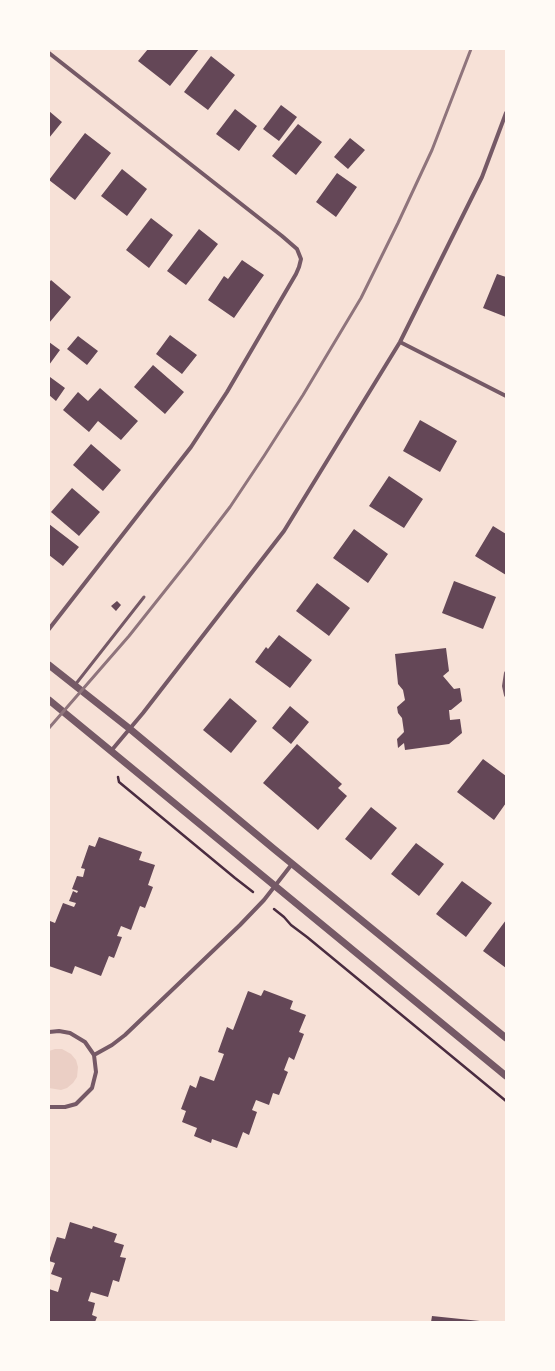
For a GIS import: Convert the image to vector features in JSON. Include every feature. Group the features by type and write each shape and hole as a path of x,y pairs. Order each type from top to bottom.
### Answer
{"street":[{"path":"49,53 292,244 300,255 301,263 227,392 202,431 178,465 49,629"},
{"path":"110,751 130,728 284,531 400,342 482,177 506,113"},
{"path":"400,342 506,396"},
{"path":"49,665 130,728 292,864 506,1038"},
{"path":"506,673 504,686 506,695"},
{"path":"49,700 276,885 506,1076"},
{"path":"94,1055 112,1045 125,1035 240,925 276,885 292,864"},
{"path":"49,1032 65,1031 75,1035 85,1042 94,1055 96,1066 96,1077 89,1093 70,1106 59,1108 49,1107"}],"lane":[{"path":"75,685 144,597"}],"path":[{"path":"119,782 235,878"},
{"path":"291,925 506,1101"}],"shaded area":[{"path":"62,1049 71,1054 76,1060 78,1067 77,1077 73,1083 67,1088 61,1090 49,1088 49,1051"}],"building":[{"path":"148,49 199,49 170,86 138,61"},
{"path":"211,56 235,75 208,110 184,92"},
{"path":"281,105 297,117 279,141 263,129"},
{"path":"235,109 257,126 239,151 216,134"},
{"path":"49,111 62,122 49,138"},
{"path":"298,124 322,142 296,175 272,156"},
{"path":"85,133 111,153 75,200 49,180"},
{"path":"350,138 365,150 348,169 334,157"},
{"path":"122,169 147,189 127,216 101,196"},
{"path":"337,173 357,187 336,217 316,202"},
{"path":"151,218 173,235 149,268 126,250"},
{"path":"199,229 218,244 186,285 167,271"},
{"path":"242,260 264,275 234,318 208,300 224,276 228,279"},
{"path":"497,274 506,277 506,317 483,308"},
{"path":"51,280 71,297 49,323 49,283"},
{"path":"170,335 197,355 182,374 156,354"},
{"path":"78,336 98,351 87,365 67,349"},
{"path":"49,342 60,350 49,365"},
{"path":"153,365 184,392 165,414 134,387"},
{"path":"50,377 65,388 56,401 49,395"},
{"path":"100,388 138,421 121,440 98,421 89,432 63,410 78,392 88,401"},
{"path":"420,420 457,441 440,472 403,451"},
{"path":"91,444 121,470 103,491 73,465"},
{"path":"389,476 423,499 404,528 369,506"},
{"path":"72,488 100,512 79,536 51,512"},
{"path":"49,524 79,547 63,566 49,555"},
{"path":"493,526 506,534 506,575 475,556"},
{"path":"354,529 388,554 368,583 333,558"},
{"path":"454,581 496,597 483,629 442,613"},
{"path":"317,583 350,608 329,636 296,611"},
{"path":"117,601 121,605 116,611 111,606"},
{"path":"279,635 312,660 290,688 255,662 266,647 268,649"},
{"path":"446,648 449,671 443,676 454,689 460,688 462,701 449,710 450,720 460,719 462,733 449,744 405,750 404,743 398,748 397,739 404,732 402,718 398,713 397,707 405,700 403,690 398,684 395,654"},
{"path":"230,698 257,721 231,753 203,730"},
{"path":"290,706 309,722 291,744 272,728"},
{"path":"297,744 342,784 338,788 347,796 318,830 263,783"},
{"path":"483,759 506,776 506,803 494,820 457,792"},
{"path":"371,807 397,828 371,860 345,839"},
{"path":"99,837 142,852 139,860 155,865 148,885 153,887 145,908 140,906 131,930 121,926 117,936 122,937 114,958 109,956 101,976 75,966 72,974 49,966 49,923 50,921 55,923 63,903 74,907 76,903 69,901 73,891 77,893 78,891 72,889 77,876 83,877 85,869 81,868 89,845 95,847"},
{"path":"416,843 444,864 419,896 391,874"},
{"path":"462,881 492,903 466,937 436,914"},
{"path":"506,920 506,968 483,951"},
{"path":"264,990 293,1001 290,1009 306,1015 299,1032 304,1034 294,1060 289,1057 284,1070 288,1072 279,1095 273,1093 269,1105 256,1100 252,1110 257,1112 249,1135 243,1132 237,1148 212,1139 211,1143 194,1136 197,1128 182,1122 186,1111 181,1109 190,1085 196,1088 200,1076 214,1081 224,1054 218,1052 227,1027 233,1030 248,991 261,996"},
{"path":"70,1222 92,1229 93,1226 117,1234 114,1242 124,1245 120,1257 126,1258 119,1282 113,1280 108,1297 91,1292 88,1301 95,1303 92,1315 97,1317 95,1322 49,1322 49,1289 58,1292 62,1278 51,1274 55,1263 49,1261 57,1237 65,1239"},
{"path":"432,1316 480,1321 480,1322 431,1322"}],"railway":[{"path":"49,728 129,636 230,507 303,395 361,298 398,223 432,150 471,49"}]}
